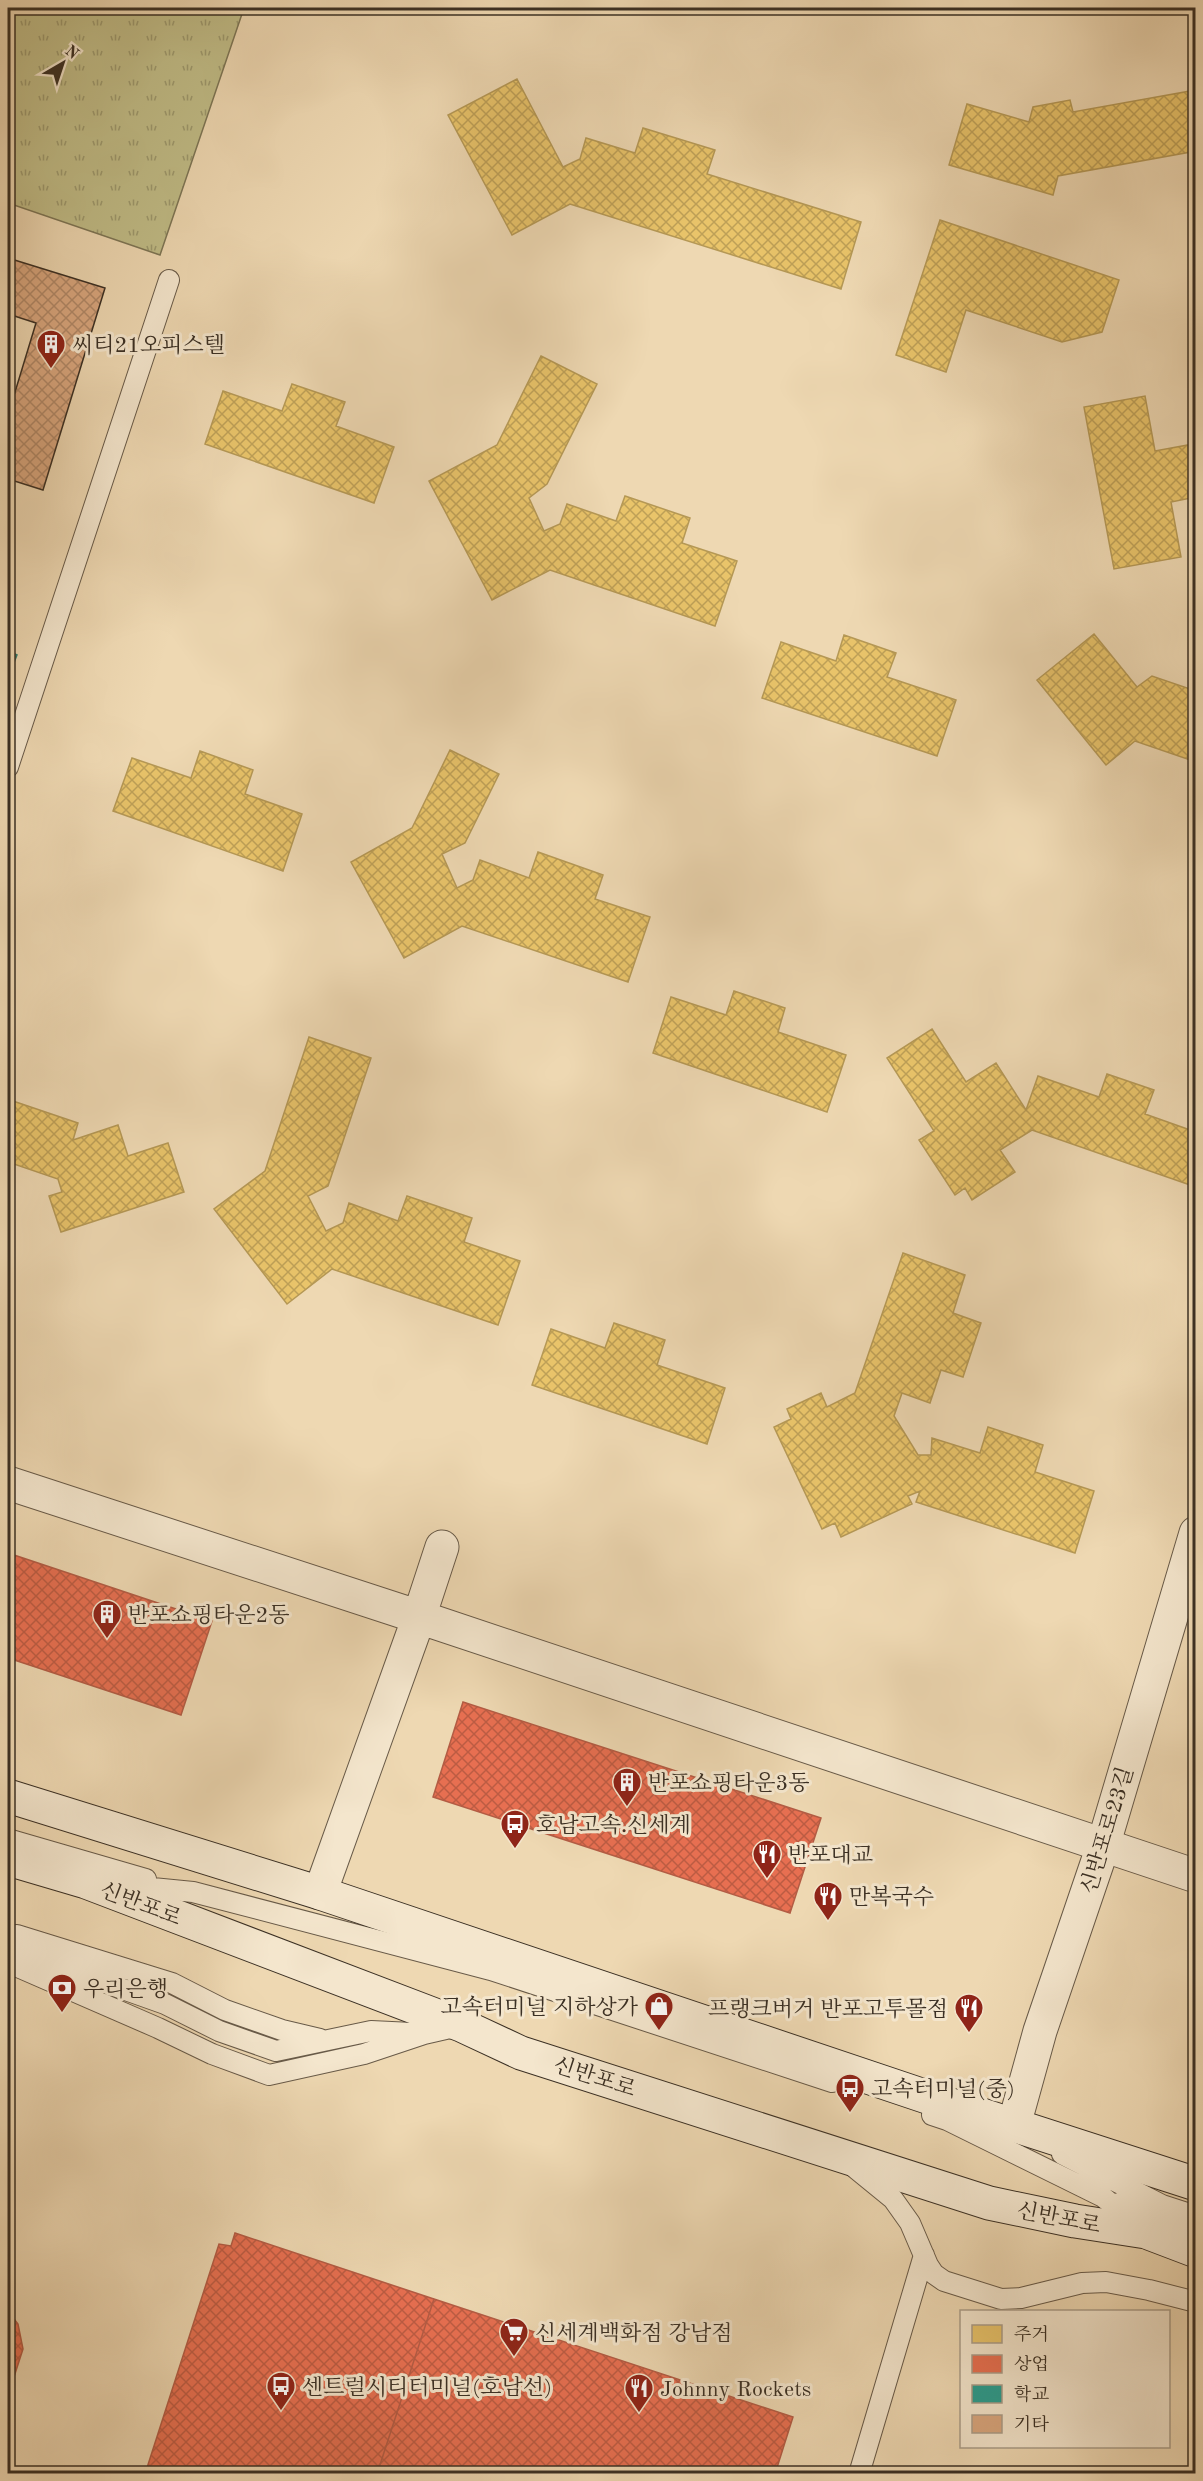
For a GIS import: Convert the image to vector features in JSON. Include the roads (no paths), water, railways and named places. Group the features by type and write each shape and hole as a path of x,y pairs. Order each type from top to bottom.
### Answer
{"main road":[{"path":"8,1483 419,1617 1196,1876"},
{"name":"신반포로23길","path":"1002,2121 1040,2031 1102,1846 1196,1533"},
{"path":"320,1893 442,1547"},
{"path":"8,1796 320,1893 1196,2184"},
{"name":"신반포로","path":"8,1859 86,1882 461,2025 521,2053 989,2203 1075,2221 1146,2232 1196,2251"}],"lane":[{"path":"8,767 169,280"},
{"path":"8,1839 193,1892 491,1970 947,2120 1103,2197 1196,2230"},
{"path":"86,1882 193,1892"},
{"path":"424,2034 371,2031 276,2051 219,2031 165,2004 14,1950 158,2028 212,2054 269,2074 364,2054 424,2034 461,2025"},
{"path":"1002,2121 1162,2205 1196,2216"},
{"path":"833,2152 892,2199 910,2223 934,2274 944,2281 1001,2299 1021,2298 1082,2283 1106,2283 1149,2290 1196,2302"},
{"path":"1103,2197 1146,2232"},
{"path":"859,2474 924,2255"}],"place":[{"name":"씨티21오피스텔","path":"51,370"},
{"name":"반포쇼핑타운2동","path":"107,1640"},
{"name":"반포쇼핑타운3동","path":"627,1808"},
{"name":"호남고속.신세계","path":"515,1850"},
{"name":"반포대교","path":"767,1880"},
{"name":"만복국수","path":"828,1922"},
{"name":"우리은행","path":"62,2014"},
{"name":"고속터미널 지하상가","path":"659,2032"},
{"name":"프랭크버거 반포고투몰점","path":"969,2034"},
{"name":"고속터미널(중)","path":"850,2114"},
{"name":"신세계백화점 강남점","path":"514,2358"},
{"name":"센트럴시티터미널(호남선)","path":"281,2412"},
{"name":"Johnny Rockets","path":"639,2414"}]}
